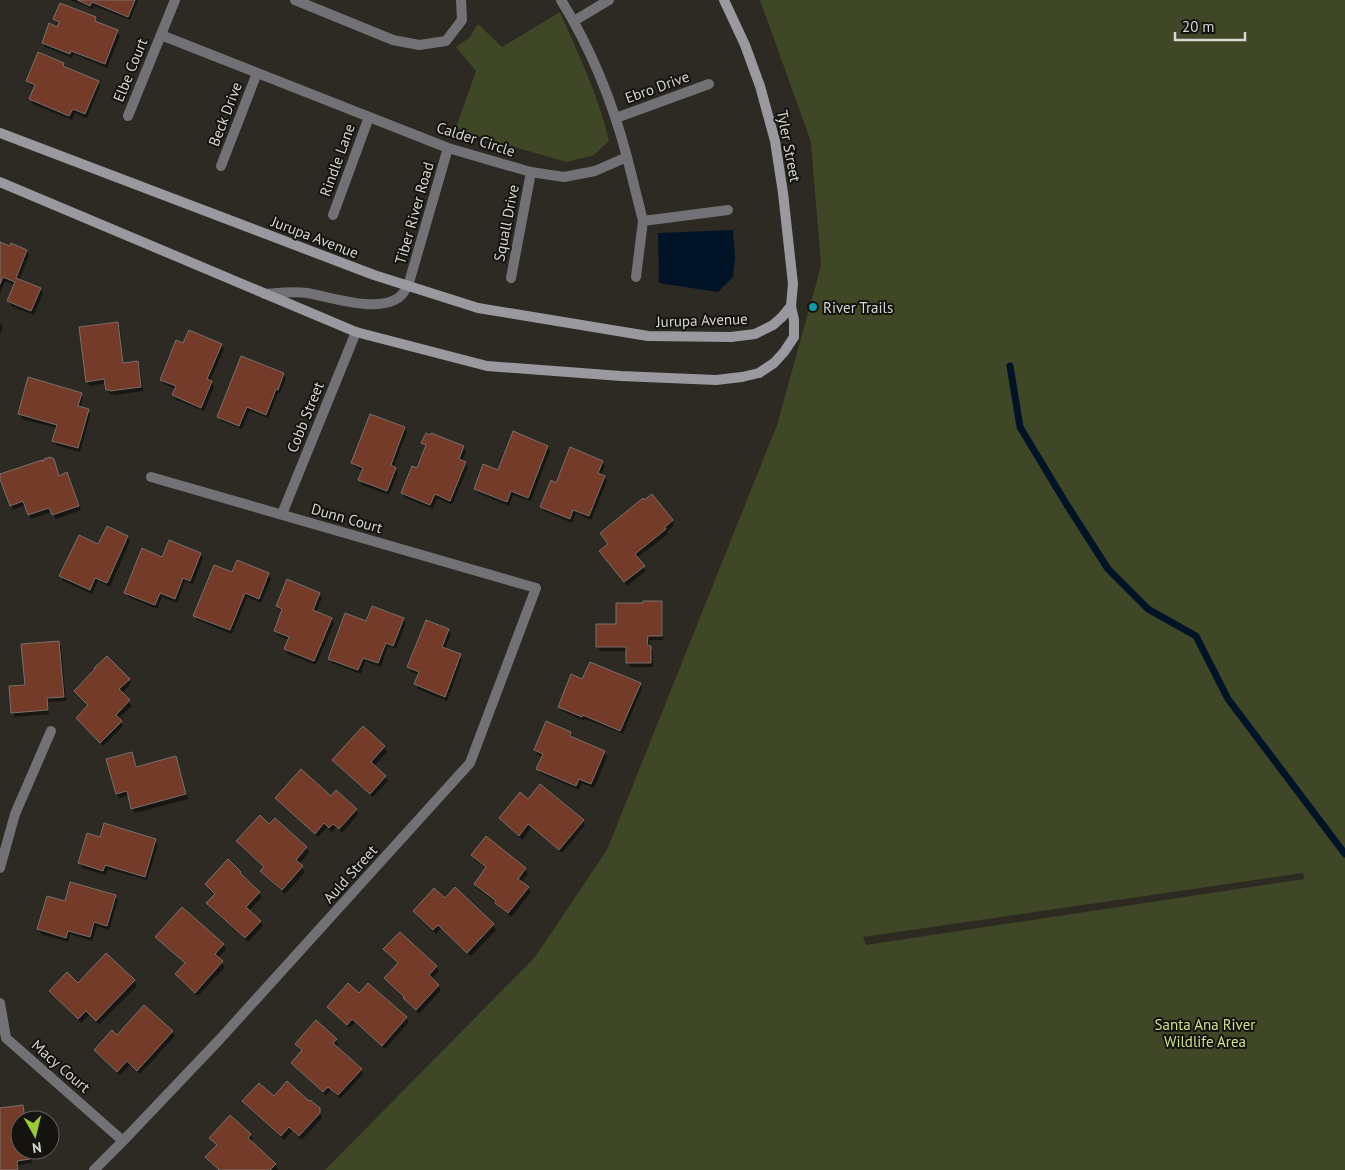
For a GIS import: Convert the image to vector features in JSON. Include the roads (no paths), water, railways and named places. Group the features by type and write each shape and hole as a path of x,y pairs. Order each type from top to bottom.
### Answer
{"main road":[{"name":"Tyler Street","path":"724,0 745,45 760,86 775,141 790,253 793,284 792,306"},
{"name":"Jurupa Avenue","path":"0,133 374,276 478,308 648,336 731,337 756,334 782,318 792,306"},
{"path":"0,182 356,332 487,366 620,376 716,380 742,377 759,373 774,363 784,352 794,337 792,306"}],"street":[{"name":"Elbe Court","path":"128,116 175,0"},
{"path":"295,0 393,40 420,45 446,41 462,20 461,0"},
{"path":"561,0 574,20 597,66 616,118 627,156 644,221 636,277"},
{"path":"574,20 609,0"},
{"name":"Calder Circle","path":"161,35 448,148 531,172 564,178 595,172 627,156"},
{"name":"Beck Drive","path":"221,166 257,73"},
{"name":"Ebro Drive","path":"616,118 709,84"},
{"name":"Rindle Lane","path":"333,215 369,117"},
{"name":"Tiber River Road","path":"408,286 448,148"},
{"name":"Squall Drive","path":"511,278 531,172"},
{"path":"644,221 728,210"},
{"path":"265,294 305,292 351,302 375,304 398,298 408,286"},
{"name":"Cobb Street","path":"282,514 356,332"},
{"name":"Dunn Court","path":"151,477 536,588"},
{"name":"Auld Street","path":"94,1170 124,1141 220,1039 470,764 536,588"},
{"path":"0,868 15,814 51,731"},
{"name":"Macy Court","path":"0,1003 6,1038 124,1141"}],"water":[{"path":"733,230 735,257 733,277 718,292 659,283 658,233"}],"waterway":[{"path":"1010,366 1020,427 1108,569 1148,609 1196,636 1228,699 1345,854"}],"place":[{"name":"River Trails","path":"813,307"}],"park label":[{"name":"Santa Ana River Wildlife Area","path":"1205,1032"}]}
